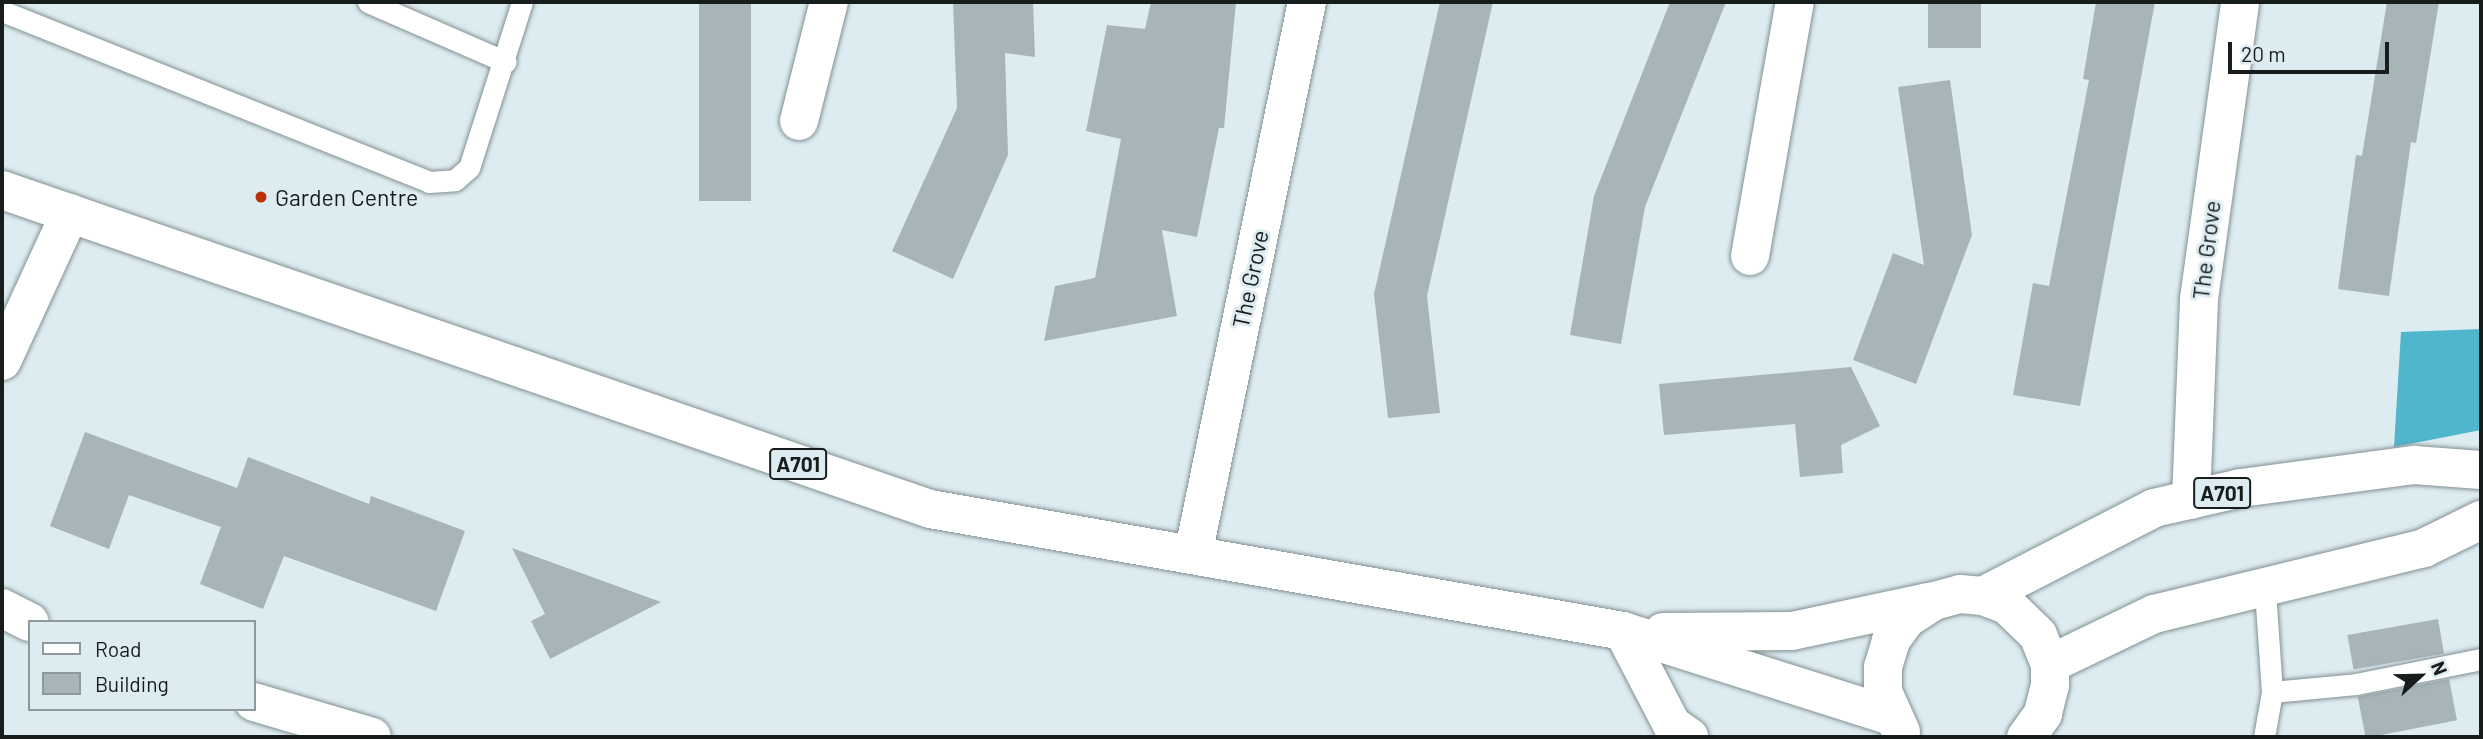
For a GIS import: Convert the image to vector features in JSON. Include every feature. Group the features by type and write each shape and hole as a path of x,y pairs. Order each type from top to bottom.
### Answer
{"main road":[{"path":"799,121 829,2"},
{"name":"The Grove","path":"1193,555 1307,2"},
{"path":"1750,256 1795,2"},
{"name":"The Grove","path":"2191,500 2199,299 2240,2"},
{"name":"A701","path":"2,190 930,509 1623,631 1899,727"},
{"path":"2,361 70,213"},
{"name":"A701","path":"1983,596 2154,508 2414,465 2481,470"},
{"path":"2026,737 2043,714 2050,664 2154,614 2264,590 2424,548 2481,520"},
{"name":"A701","path":"1623,631 1792,631 1960,594 1983,596 2025,618 2050,664"},
{"name":"A701","path":"1899,727 1883,692 1883,667 1891,640 1906,619 1934,601"},
{"path":"2,608 28,621"},
{"path":"1623,631 1672,725 1689,737"},
{"path":"256,703 372,737"}],"lane":[{"path":"368,2 506,62"},
{"path":"2,6 429,182 455,180 469,168 506,62 522,2"},
{"path":"2264,590 2272,692 2264,737"},
{"path":"2272,692 2356,684 2481,659"}],"shaded area":[{"path":"2481,329 2481,430 2394,447 2401,332"}],"building":[{"path":"699,2 751,2 751,201 699,201"},
{"path":"953,2 1033,2 1035,57 1005,53 1008,155 953,279 892,251 957,108"},
{"path":"1151,2 1236,2 1224,128 1219,128 1197,237 1162,230 1177,316 1044,341 1055,286 1095,278 1121,139 1086,131 1107,25 1145,29"},
{"path":"1440,2 1493,2 1427,296 1440,413 1388,418 1374,294"},
{"path":"1670,2 1726,2 1645,207 1621,344 1570,335 1594,196"},
{"path":"1928,2 1981,2 1981,48 1928,48"},
{"path":"2096,2 2155,2 2080,406 2013,395 2033,283 2049,286 2089,80 2083,79"},
{"path":"2387,2 2439,2 2416,143 2411,142 2389,296 2338,289 2356,155 2362,156"},
{"path":"1950,80 1972,235 1916,384 1853,360 1893,253 1924,265 1898,87"},
{"path":"1851,367 1880,426 1841,445 1843,473 1800,477 1795,424 1664,435 1659,384"},
{"path":"85,432 237,488 248,457 369,504 371,496 465,531 436,611 284,556 263,609 200,584 221,527 129,495 109,549 50,526"},
{"path":"512,548 661,602 550,659 531,621 545,614"},
{"path":"2438,619 2444,653 2353,669 2347,635"},
{"path":"2449,679 2457,720 2366,737 2358,697"}],"place":[{"name":"Garden Centre","path":"261,197"}]}
